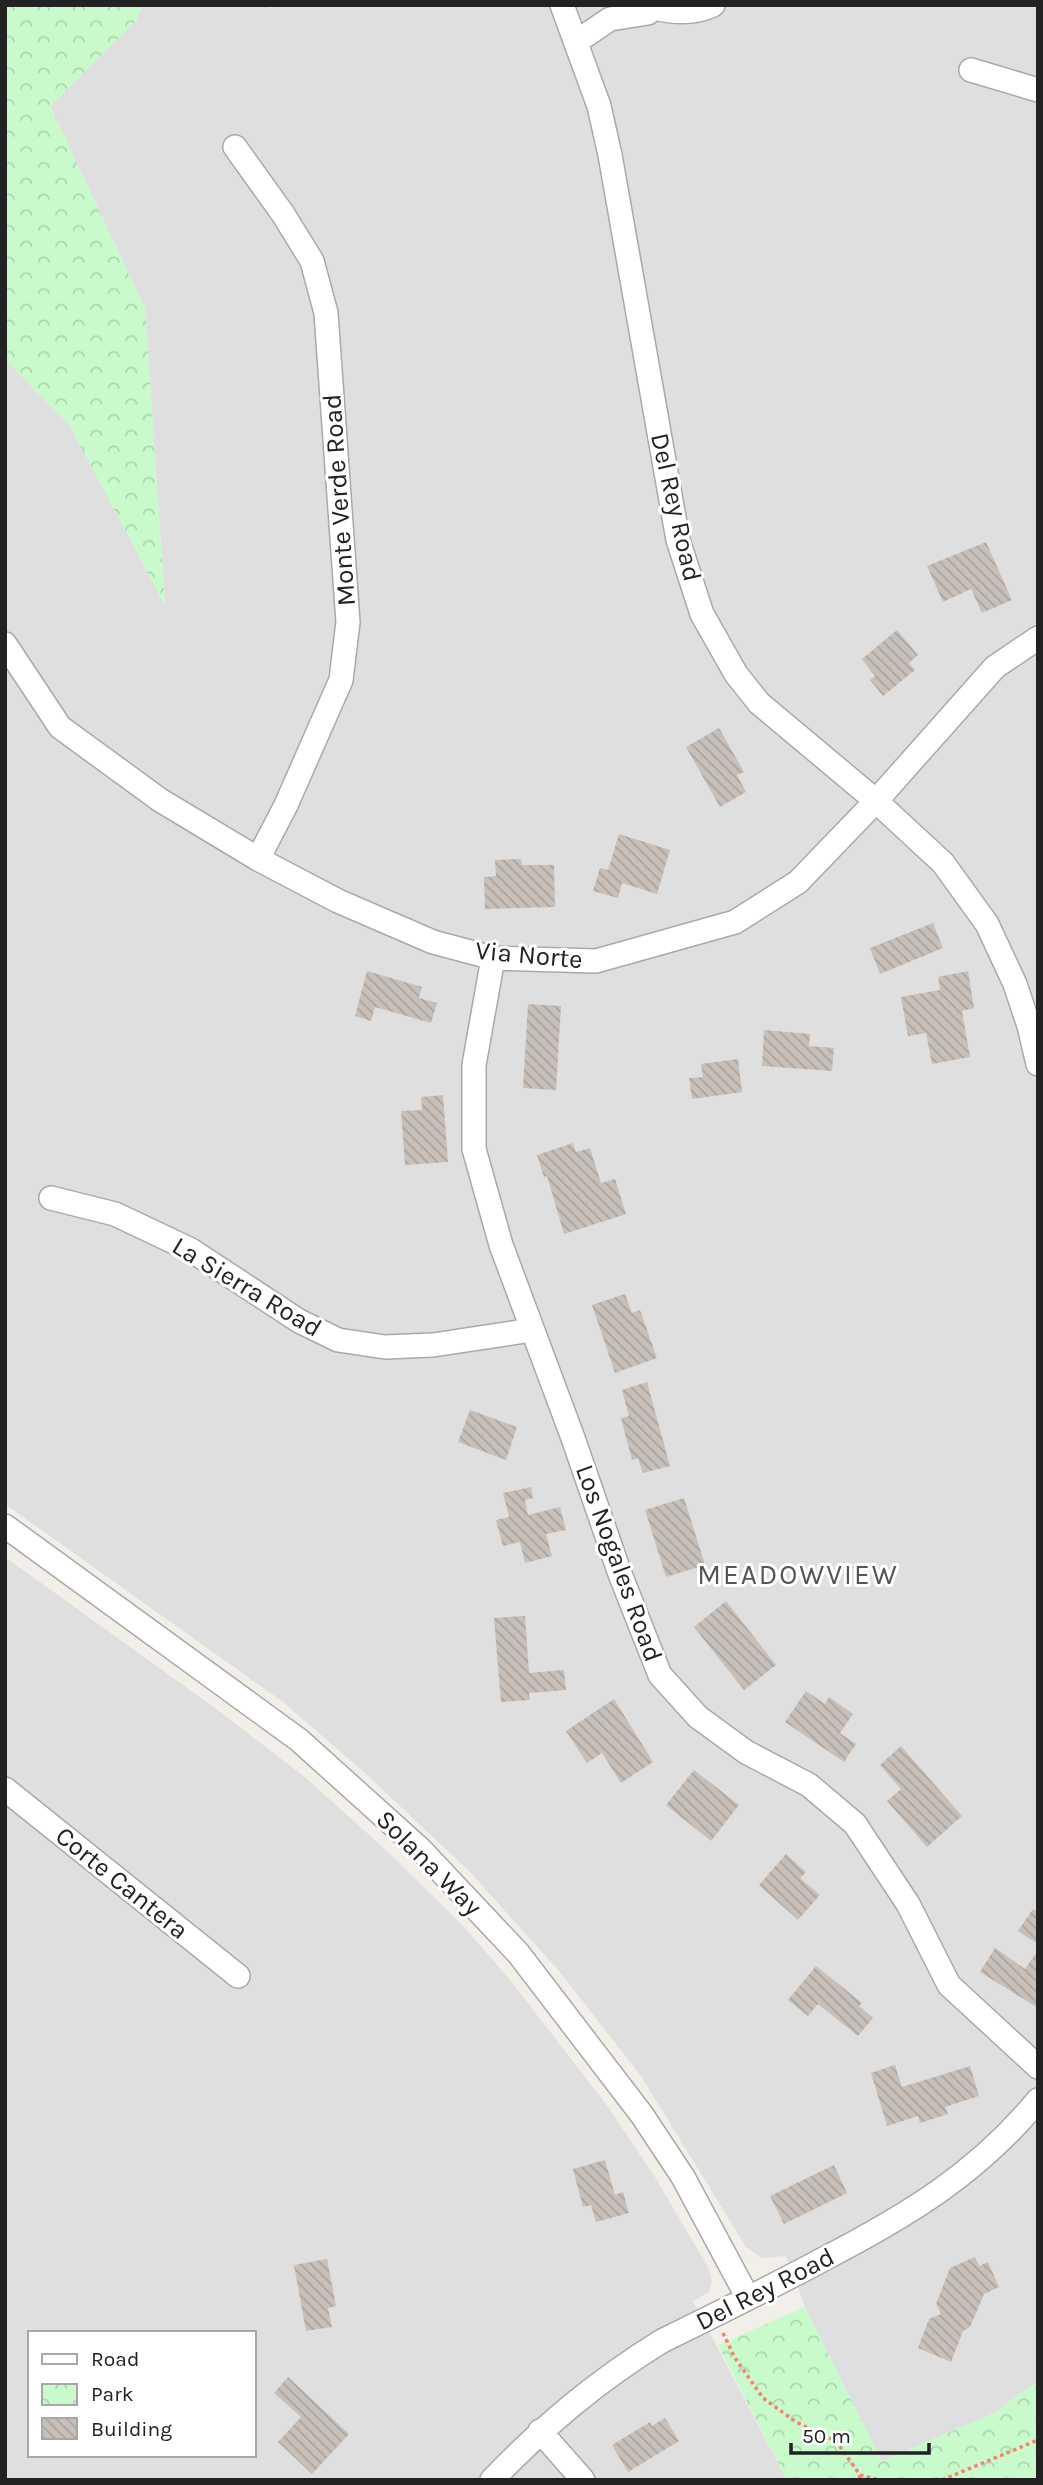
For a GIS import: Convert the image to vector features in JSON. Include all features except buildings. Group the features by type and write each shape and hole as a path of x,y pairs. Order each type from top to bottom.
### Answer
{"street":[{"name":"Del Rey Road","path":"562,5 599,106 678,540 702,614 736,674 759,703 876,801 943,863 987,924 1015,984 1038,1064"},
{"path":"576,42 610,19 648,13 656,6 672,13 700,11 713,5"},
{"path":"971,70 1038,90"},
{"name":"Monte Verde Road","path":"235,147 283,214 312,261 326,313 348,622 341,680 286,805 258,859"},
{"name":"Via Norte","path":"5,644 60,727 160,800 258,859 338,901 433,942 493,958 596,961 735,922 798,882 876,801 996,667 1038,638"},
{"name":"Los Nogales Road","path":"493,958 474,1065 474,1149 501,1245 620,1574 660,1675 698,1717 746,1752 809,1785 855,1824 908,1904 950,1985 1038,2067"},
{"name":"La Sierra Road","path":"51,1198 115,1214 191,1250 299,1321 338,1340 385,1347 433,1345 532,1330"},
{"name":"Solana Way","path":"5,1526 299,1740 420,1849 518,1953 642,2115 682,2177 748,2298"},
{"name":"Corte Cantera","path":"5,1789 238,1976"},
{"name":"Del Rey Road","path":"492,2480 540,2431 591,2388 629,2361 662,2341 891,2224 944,2190 1012,2132 1038,2100"},
{"path":"540,2431 583,2480"}],"path":[{"path":"715,2315 735,2358 763,2398 796,2422 836,2441 860,2477 878,2480"},
{"path":"942,2480 1038,2440"}],"shaded area":[{"path":"143,5 267,5 271,9 278,5 1038,5 1038,2381 994,2413 882,2461 805,2307 786,2256 762,2258 746,2247 641,2076 559,1971 469,1871 365,1773 283,1702 5,1504 5,359 70,426 165,604 145,308 50,106 136,21"},
{"path":"5,1557 215,1708 306,1778 388,1852 465,1928 510,1980 606,2104 655,2177 709,2269 712,2281 709,2292 693,2301 787,2480 5,2480"}],"green space":[{"path":"5,5 143,5 136,21 50,106 145,308 165,606 70,426 5,359"},
{"path":"805,2307 882,2461 994,2413 1038,2381 1038,2480 787,2480 718,2345"}],"district":[{"name":"MEADOWVIEW","path":"798,1574"}]}
